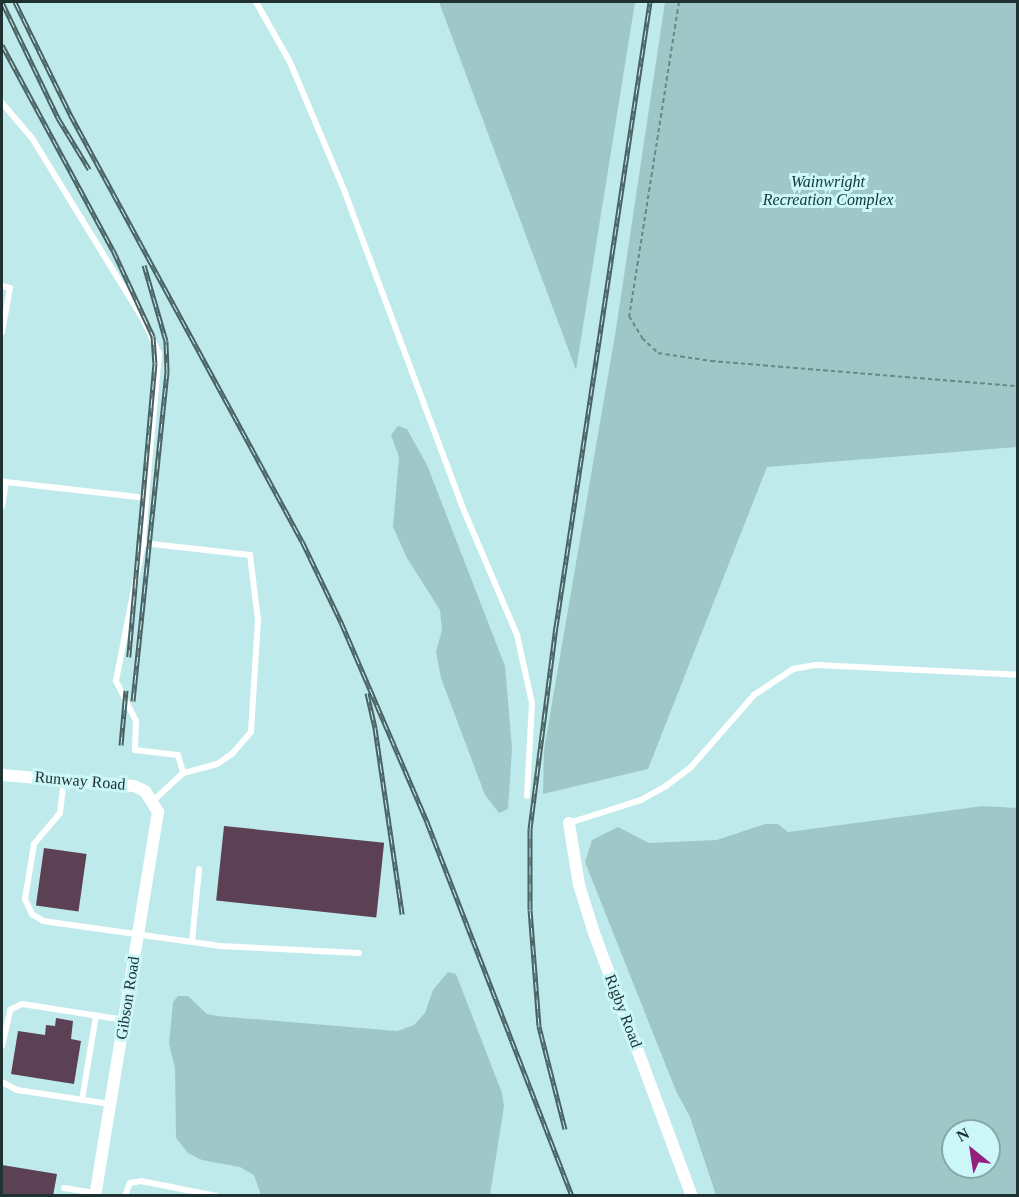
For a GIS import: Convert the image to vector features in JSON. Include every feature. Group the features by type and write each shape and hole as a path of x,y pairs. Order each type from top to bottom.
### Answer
{"street":[{"name":"Runway Road","path":"2,775 134,786 153,801"},
{"name":"Gibson Road","path":"96,1194 157,825 153,801"},
{"name":"Rigby Road","path":"569,823 579,885 594,933 692,1196"}],"lane":[{"path":"256,2 290,62 344,190 462,506 517,635 532,703 527,796"},
{"path":"2,103 32,138 143,319 159,354 143,543 116,681 136,721 135,750 178,755 183,773"},
{"path":"2,286 10,288 2,332"},
{"path":"2,506 4,481 146,498"},
{"path":"143,543 250,555 258,620 251,732 233,753 217,764 183,773 153,801"},
{"path":"569,823 641,800 666,786 691,767 754,695 793,669 816,665 1017,675"},
{"path":"64,779 60,813 34,844 25,899 27,909 43,921 139,932 192,942 359,953"},
{"path":"192,942 199,869"},
{"path":"2,1046 7,1014 14,1006 32,1005 125,1020"},
{"path":"82,1100 96,1015"},
{"path":"2,1082 16,1090 111,1105"},
{"path":"125,1196 130,1183 141,1181 217,1196"},
{"path":"64,1188 96,1194"}],"path":[{"path":"679,2 629,316 642,338 658,352 711,361 1017,386"}],"green space":[{"path":"439,2 635,2 576,370"},
{"name":"Wainwright Recreation Complex","path":"665,2 1017,2 1017,447 767,467 648,769 543,794 544,750 616,329"},
{"path":"398,426 407,429 427,465 505,666 512,748 508,809 499,813 485,795 441,678 436,652 442,630 440,610 407,558 393,527 399,457 391,435"},
{"path":"983,806 1017,808 1017,1195 716,1195 690,1117 676,1091 585,862 592,840 618,827 649,843 717,840 765,824 778,824 788,832"},
{"path":"448,972 456,974 502,1093 504,1106 490,1195 261,1195 254,1175 240,1167 202,1160 188,1153 176,1138 175,1068 169,1044 173,1002 178,996 188,996 207,1014 217,1016 397,1031 414,1025 425,1013 433,990"}],"building":[{"path":"224,826 384,843 376,917 216,901"},
{"path":"44,848 87,854 79,911 36,905"},
{"path":"56,1018 73,1021 71,1039 81,1041 74,1084 11,1074 18,1031 45,1035 46,1025 55,1026"},
{"path":"2,1165 57,1174 53,1196 2,1196"}],"railway":[{"path":"2,2 58,118 89,169"},
{"path":"15,2 70,114 302,541 341,622 427,822 572,1196"},
{"path":"565,1129 539,1026 530,910 530,829 556,627 650,2"},
{"path":"2,45 113,250 153,336 155,363 129,657"},
{"path":"133,701 167,371 166,341 144,265"},
{"path":"121,745 126,690"},
{"path":"367,693 375,728 402,914"}]}
